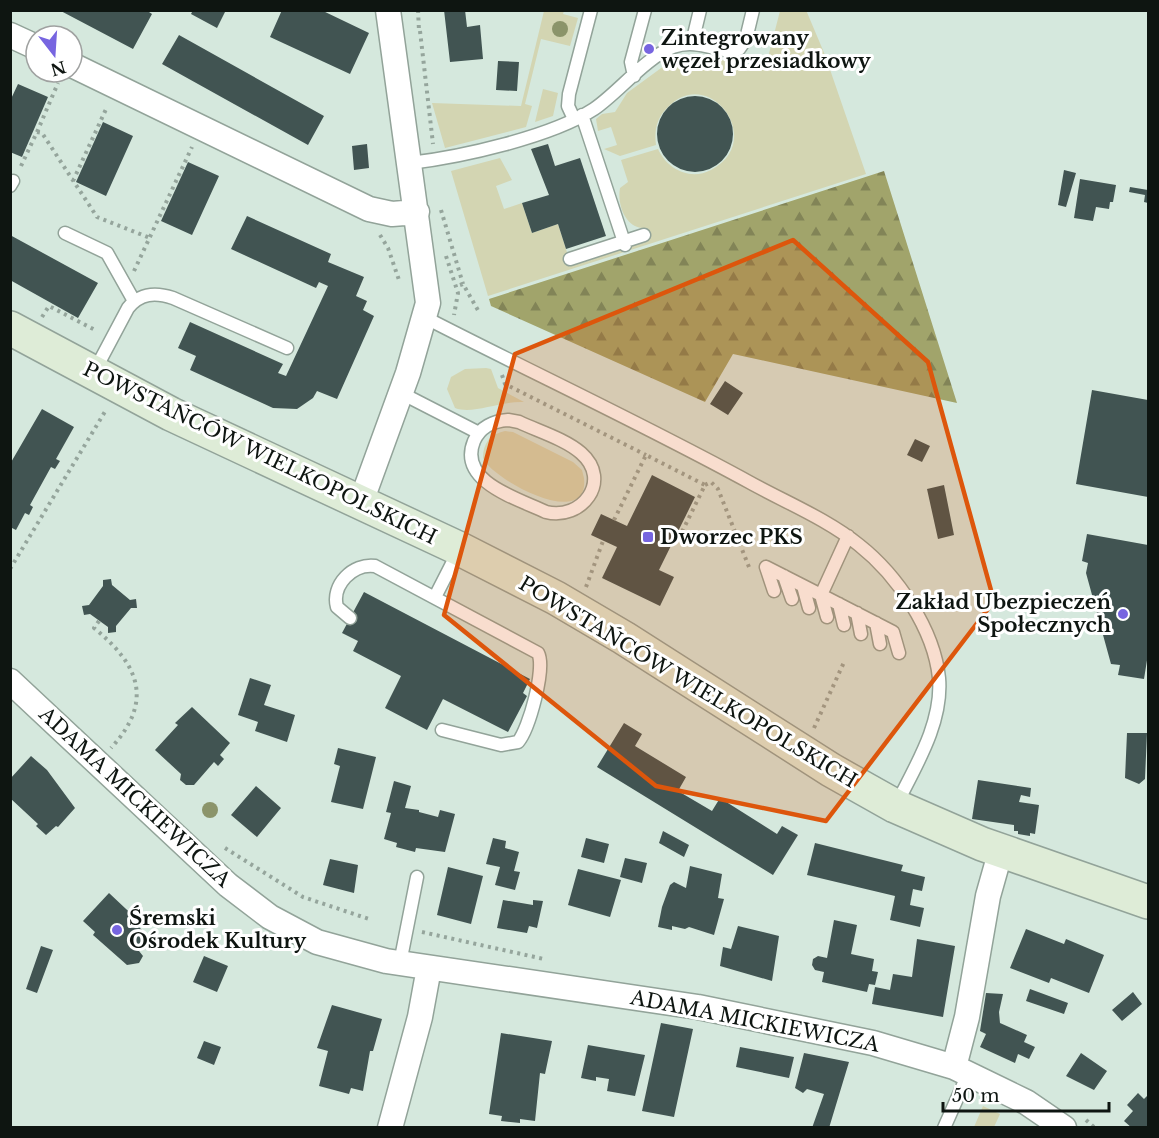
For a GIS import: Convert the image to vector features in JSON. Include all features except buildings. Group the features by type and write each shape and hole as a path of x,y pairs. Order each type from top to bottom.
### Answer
{"street":[{"path":"361,502 426,318 428,293 388,10"},
{"path":"10,35 24,41"},
{"path":"84,71 369,209 392,214 417,212"},
{"name":"POWSTAŃCÓW WIELKOPOLSKICH","path":"10,328 171,414 460,549 602,625 800,752 896,806 1001,850 1149,902"},
{"name":"ADAMA MICKIEWICZA","path":"10,681 207,866 258,908 317,942 351,953 400,963 675,1003 780,1022 873,1043 961,1070 1026,1102 1064,1128"},
{"path":"961,1070 967,1017 988,896 1001,850"},
{"path":"390,1128 420,1017 429,968"}],"lane":[{"path":"591,10 569,94 568,106 578,117 625,243"},
{"path":"634,76 631,62 645,10"},
{"path":"692,43 700,10"},
{"path":"411,163 448,158 495,146 578,117 609,98 664,51 692,43 731,51 740,49 746,39 753,10"},
{"path":"65,233 107,253 134,302"},
{"path":"570,259 644,235"},
{"path":"94,373 128,308 134,302 153,293 166,296 287,348"},
{"path":"426,318 709,460 848,536 876,561 902,591 922,626 937,665 939,692 932,726 924,750 896,806"},
{"path":"401,393 479,433"},
{"path":"497,421 519,422 580,452 592,469 594,479 588,500 579,508 556,515 491,486 476,471 472,461 472,450 479,433 497,421"},
{"path":"827,617 821,595 848,536"},
{"path":"435,597 460,549"},
{"path":"350,618 337,607 336,596 347,576 368,565 383,569 535,650 542,664 524,732 518,742 501,745 442,730"},
{"path":"774,591 766,567 893,632 899,653"},
{"path":"784,576 792,599"},
{"path":"803,586 809,608"},
{"path":"839,604 843,626"},
{"path":"857,613 861,634"},
{"path":"876,623 880,644"},
{"path":"400,963 417,877"},
{"path":"944,1128 961,1070"}],"path":[{"path":"409,33 420,31 418,10"},
{"path":"73,181 111,98"},
{"path":"12,184 37,132 42,134 97,217 150,238"},
{"path":"126,286 195,139"},
{"path":"373,227 388,248 402,291"},
{"path":"460,285 463,284 479,312"},
{"path":"96,337 103,330"},
{"path":"502,375 506,384 705,485"},
{"path":"10,569 107,408 113,404"},
{"path":"614,520 646,456"},
{"path":"677,542 705,485 711,482 718,489 750,575"},
{"path":"581,596 603,541"},
{"path":"99,621 93,628 124,656 136,686 133,715 123,734 110,750"},
{"path":"813,729 845,660"},
{"path":"101,742 118,758"},
{"path":"223,847 303,897 369,919"}],"highlighted area":[{"path":"793,240 928,362 994,601 826,821 656,786 444,615 515,354"}],"green space":[{"path":"806,10 825,55 866,174 488,296 451,171 500,158 512,180 496,186 504,209 522,203 532,233 558,224 571,265 647,240 643,228 631,224 621,207 620,188 628,182 621,160 658,149 667,162 680,171 703,173 711,170 727,157 734,142 733,126 726,112 714,100 700,95 684,96 661,115 655,134 656,145 620,156 604,149 617,145 611,127 598,131 596,119 602,114 615,112 627,93 668,63 684,55 699,55 765,69 780,11"},
{"path":"544,11 564,11 563,14 578,18 570,46 541,39 525,104 532,106 526,127 445,148 432,103 521,106"},
{"path":"543,89 558,93 553,116 535,122"},
{"path":"884,171 957,403 733,354 705,402 491,306 489,299"},
{"path":"465,369 491,369 498,388 524,402 470,410 455,408 447,389 451,377"},
{"path":"505,431 513,432 573,462 582,470 584,478 582,494 572,501 557,501 538,496 520,488 490,467 483,458 484,448 491,437"},
{"path":"983,1106 1000,1114 994,1127 974,1127"}],"place":[{"name":"Zintegrowany węzeł przesiadkowy","path":"649,49"},
{"name":"Dworzec PKS","path":"648,537"},
{"name":"Zakład Ubezpieczeń Społecznych","path":"1123,614"},
{"name":"Śremski Ośrodek Kultury","path":"117,930"}]}
